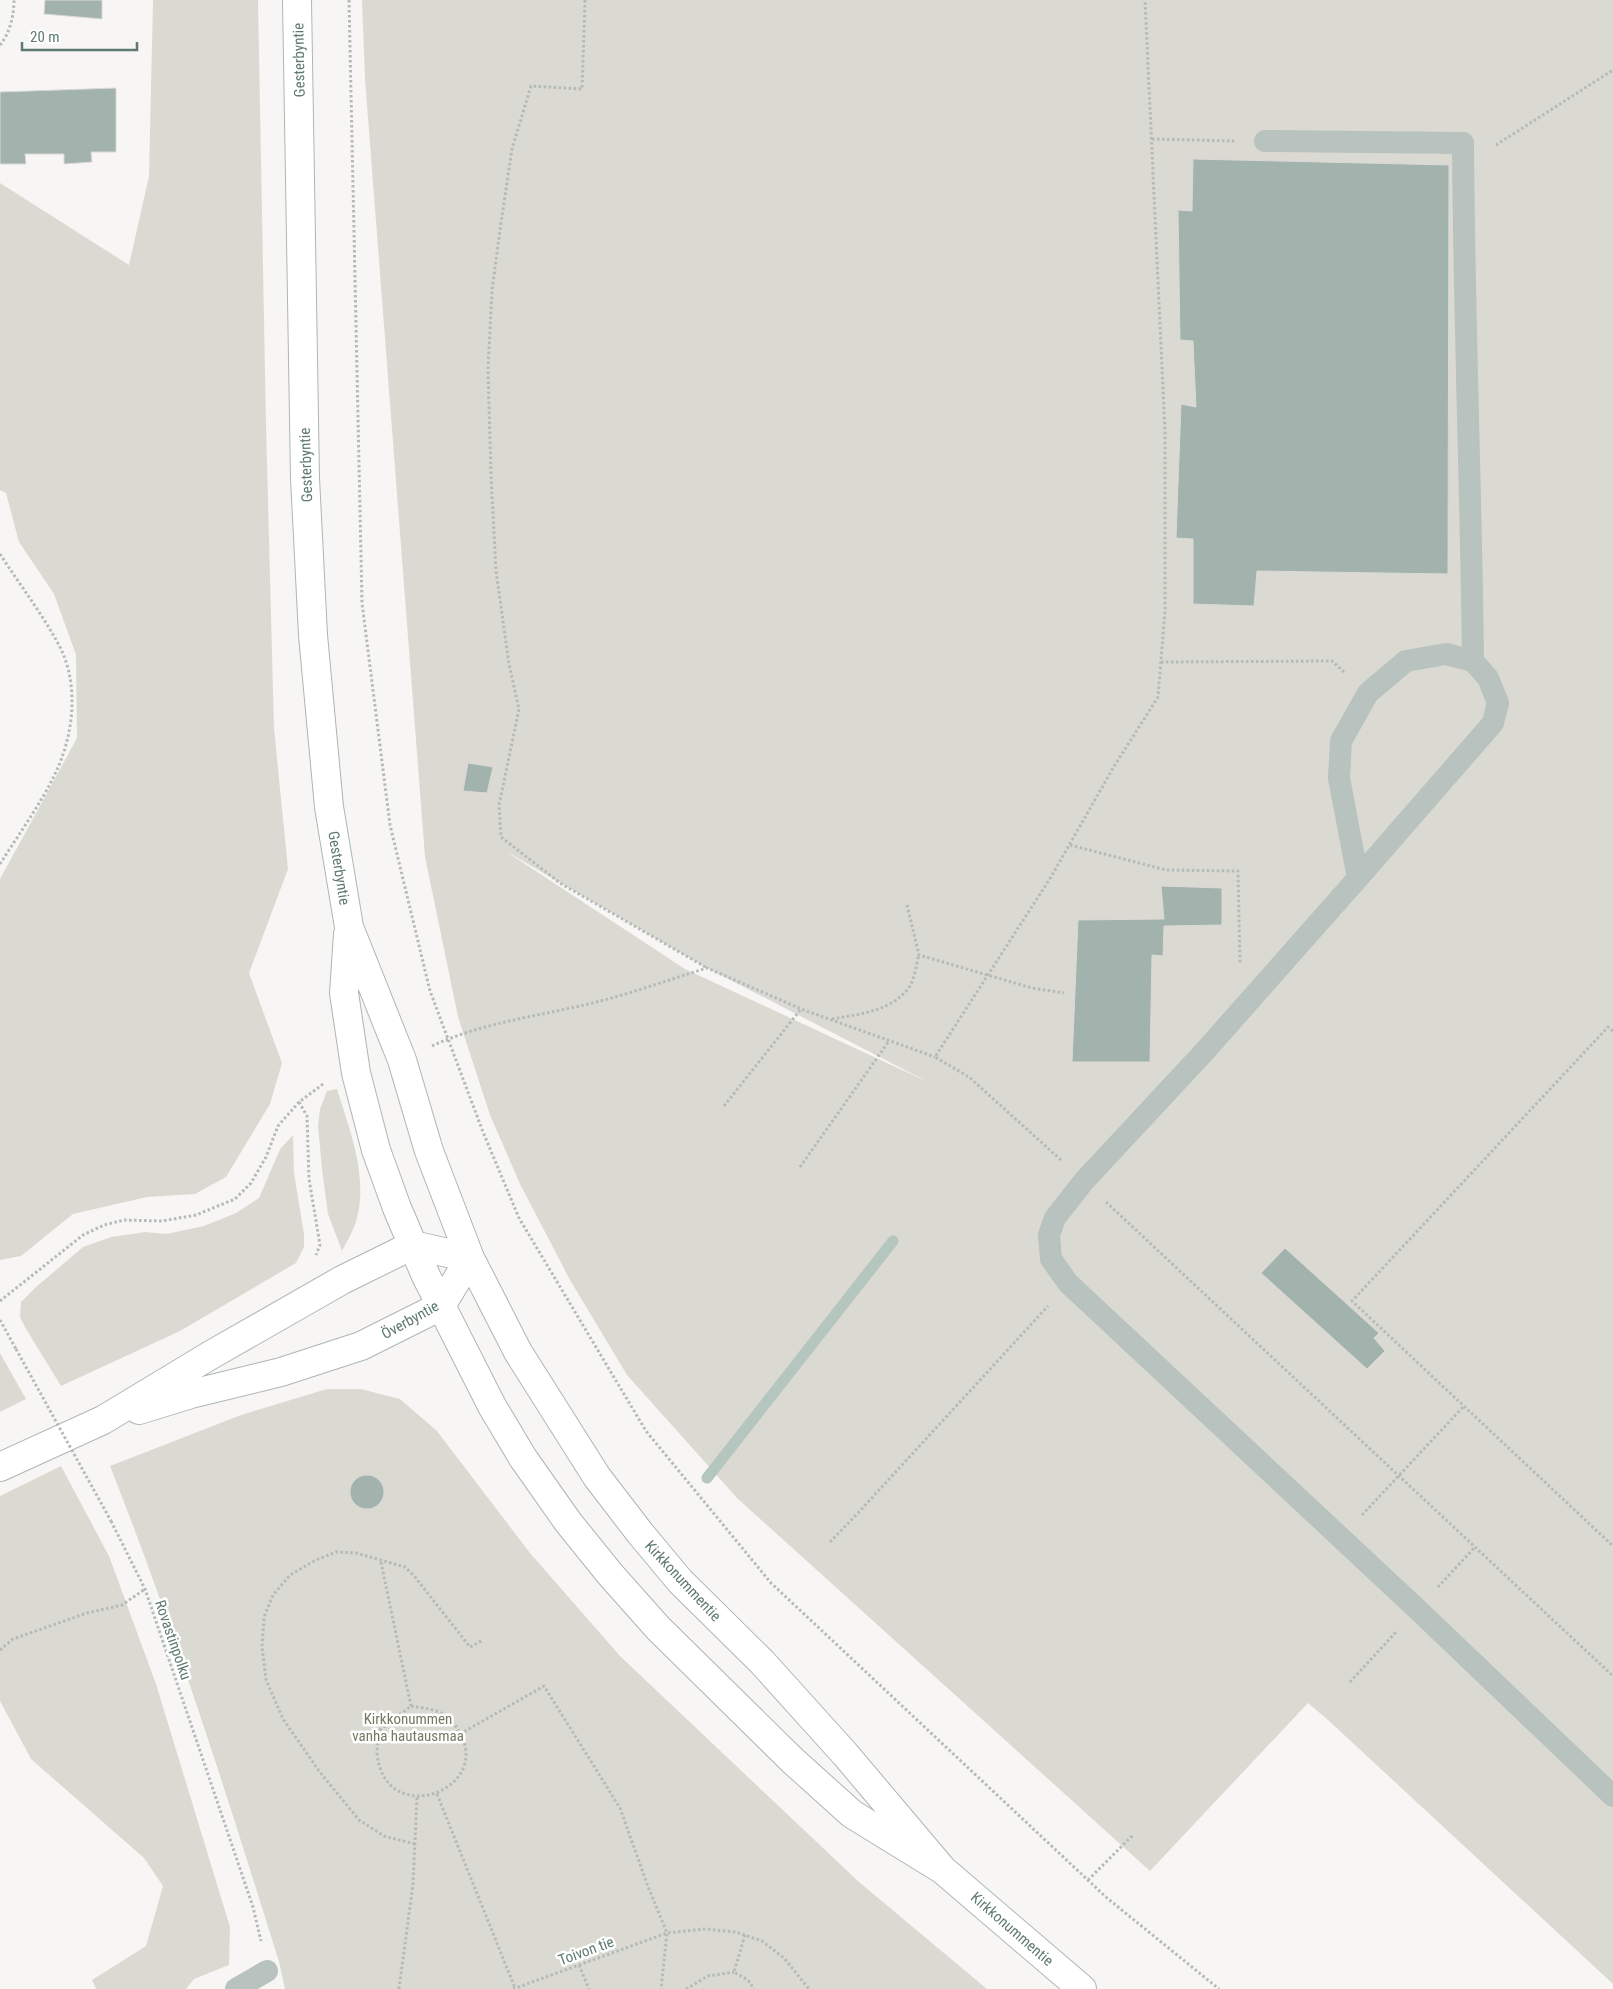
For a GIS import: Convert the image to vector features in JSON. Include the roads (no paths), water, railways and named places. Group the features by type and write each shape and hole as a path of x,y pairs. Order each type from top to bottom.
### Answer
{"street":[{"name":"Gesterbyntie","path":"297,0 305,478 313,635 329,807 349,927 402,1060 430,1151 470,1258"},
{"name":"Gesterbyntie","path":"349,927 344,993 356,1073 376,1150 413,1245 441,1306"},
{"path":"413,1245 470,1258"},
{"name":"Överbyntie","path":"0,1467 103,1420 208,1356 333,1284 413,1245"},
{"name":"Överbyntie","path":"103,1420 191,1394 281,1372 361,1346 441,1306 470,1258"},
{"name":"Kirkkonummentie","path":"470,1258 518,1352 597,1477 640,1533 680,1581 762,1662 845,1754 943,1870"},
{"name":"Kirkkonummentie","path":"441,1306 492,1406 523,1458 568,1522 610,1574 658,1628 773,1742 852,1814 943,1870 1082,1989"}],"lane":[{"path":"1265,141 1464,144 1473,661"},
{"path":"1358,878 1339,778 1341,741 1368,693 1406,661 1446,654 1473,661 1488,678 1498,703 1493,723 1358,878 1240,1012 1084,1181 1055,1218 1049,1235 1051,1259 1068,1283 1341,1537 1613,1796"},
{"path":"236,1989 267,1971"}],"waterway":[{"path":"707,1478 893,1241"}],"park label":[{"name":"Kirkkonummen vanha hautausmaa","path":"408,1728"}]}
